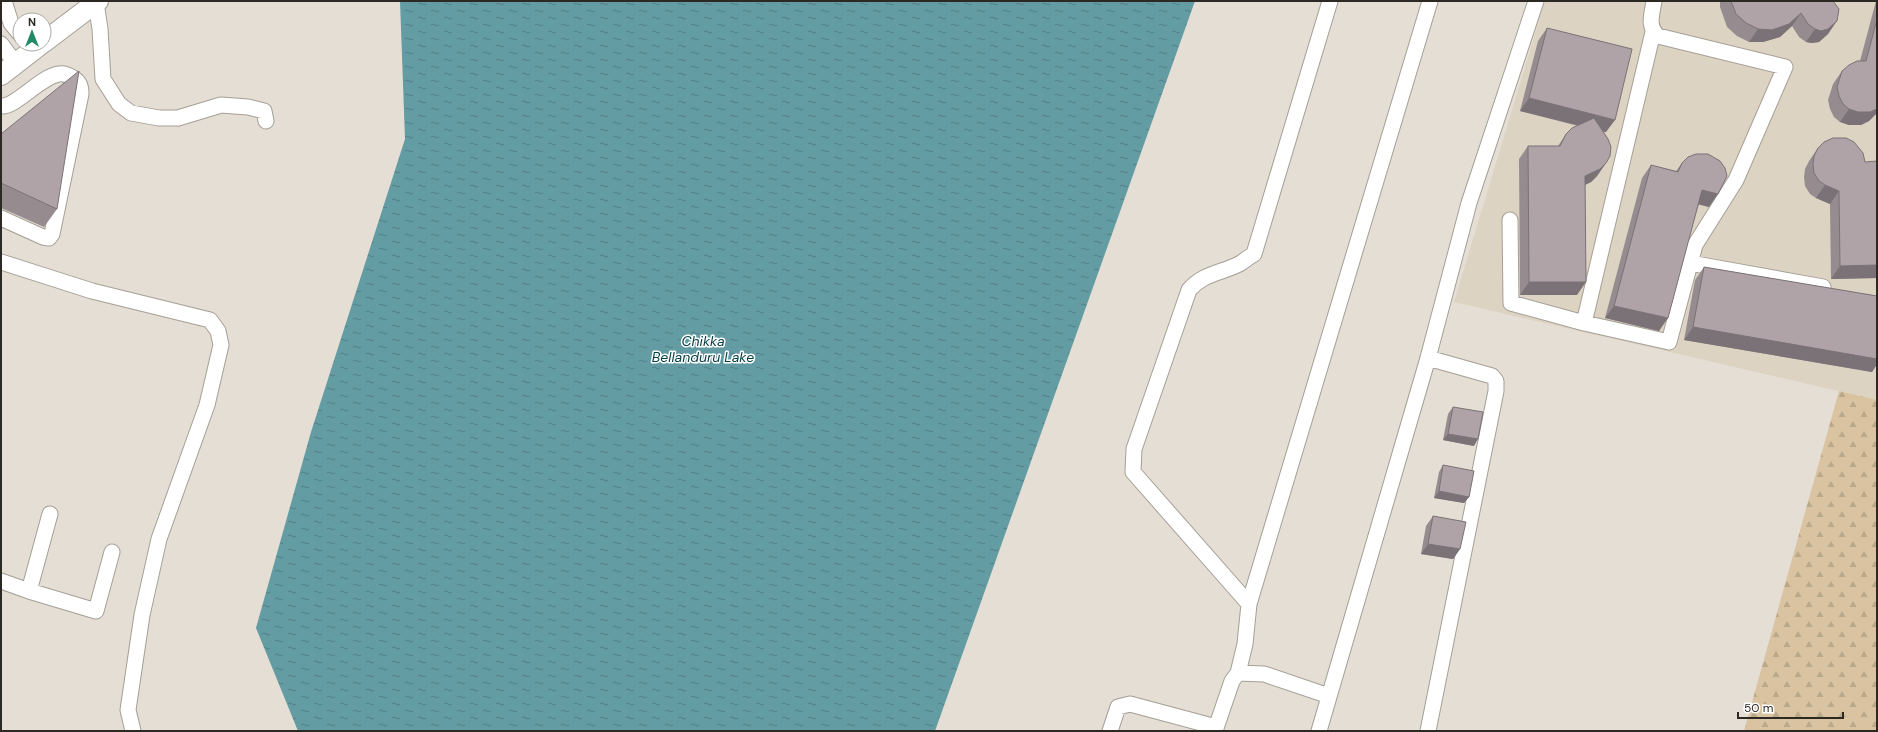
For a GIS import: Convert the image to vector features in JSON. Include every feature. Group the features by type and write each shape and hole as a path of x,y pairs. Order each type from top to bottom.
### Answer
{"main road":[{"path":"52,34 97,2"},
{"path":"8,70 29,52"}],"street":[{"path":"4,1 10,29"},
{"path":"1249,604 1132,472 1134,449 1189,290 1195,283 1209,275 1240,263 1254,254 1330,1"},
{"path":"1110,731 1118,707 1130,704 1215,729 1232,681 1238,673 1245,644 1249,604 1430,1"},
{"path":"1319,731 1428,358 1469,203 1536,1"},
{"path":"1510,220 1511,303 1584,323 1668,342 1695,245 1736,180 1785,67 1658,36 1650,24 1654,1"},
{"path":"97,2 103,79 119,104 131,113 159,118 178,118 221,104 248,107 264,111 266,121"},
{"path":"1584,323 1654,32"},
{"path":"1,44 8,70"},
{"path":"1,106 8,106 35,86 59,74 77,80 81,86 81,94 52,234 49,238 43,237 1,218"},
{"path":"1,262 92,291 210,320 218,331 221,345 207,405 159,539 142,615 128,710 133,731"},
{"path":"1690,263 1838,290"},
{"path":"1428,358 1492,376 1496,382 1496,391 1428,731"},
{"path":"29,591 50,514"},
{"path":"1,581 96,611 112,552"},
{"path":"1238,673 1264,674 1329,696"}],"shaded area":[{"path":"1545,1 1877,1 1877,400 1454,302"}],"green space":[{"path":"1839,391 1877,400 1877,731 1744,731"}],"water":[{"name":"Chikka Bellanduru Lake","path":"400,1 1195,1 935,731 298,731 256,628 311,432 405,139"}],"building":[{"path":"1731,1 1833,1 1839,9 1837,21 1828,29 1821,31 1808,24 1801,13 1789,24 1772,30 1758,29 1746,23 1736,14"},
{"path":"1877,19 1877,109 1870,112 1858,112 1849,109 1843,104 1837,87 1842,71 1857,61 1866,61"},
{"path":"1547,28 1632,49 1615,120 1529,98"},
{"path":"79,71 57,209 1,183 1,134"},
{"path":"1594,118 1608,139 1611,147 1610,156 1606,163 1600,169 1585,176 1586,282 1529,282 1528,146 1560,146 1566,134 1572,128"},
{"path":"1833,138 1846,138 1854,142 1863,153 1865,162 1877,161 1877,265 1840,266 1839,191 1819,181 1814,173 1813,164 1814,156 1818,148 1824,142"},
{"path":"1696,154 1708,154 1720,161 1725,168 1727,176 1718,194 1702,190 1668,318 1614,306 1651,165 1678,172 1682,163 1688,157"},
{"path":"1704,267 1877,296 1877,359 1693,327"},
{"path":"1453,407 1483,412 1478,439 1448,434"},
{"path":"1443,465 1474,471 1469,497 1439,491"},
{"path":"1433,516 1466,522 1460,549 1428,544"}]}
